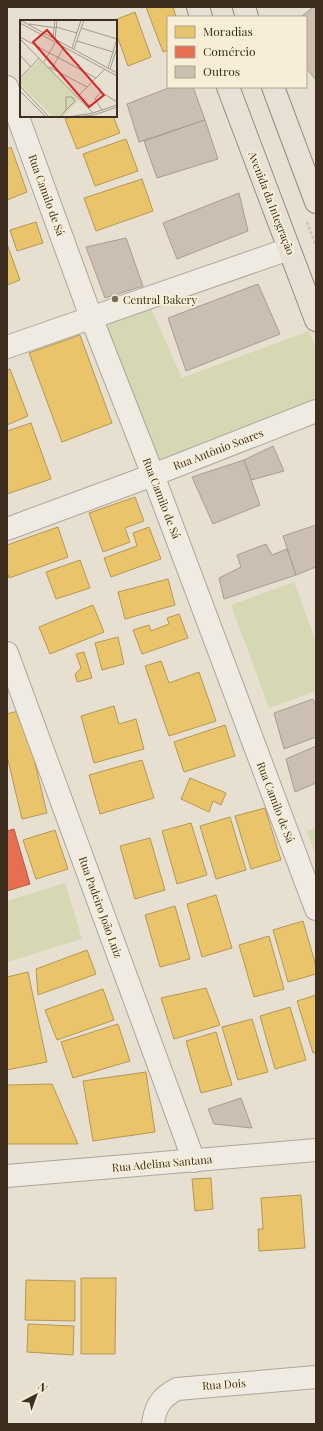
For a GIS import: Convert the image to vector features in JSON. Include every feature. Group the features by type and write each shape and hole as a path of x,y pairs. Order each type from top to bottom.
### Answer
{"main road":[{"name":"Avenida da Integração","path":"228,88 316,320"},
{"path":"273,88 310,166 316,202"}],"street":[{"name":"Rua Camilo de Sá","path":"7,87 91,317 153,475 316,909"},
{"path":"7,348 91,317 289,249"},
{"name":"Rua Antônio Soares","path":"7,529 153,475 316,411"},
{"name":"Rua Padeiro João Luiz","path":"7,653 194,1161"},
{"name":"Rua Adelina Santana","path":"7,1176 316,1150"},
{"name":"Rua Dois","path":"153,1424 154,1416 166,1394 177,1389 316,1377"}],"green space":[{"path":"151,308 182,378 309,331 316,350 316,400 161,463 100,320"},
{"path":"294,582 316,642 316,691 269,708 231,605"},
{"path":"316,828 316,856 307,831"},
{"path":"65,883 82,939 7,962 7,901"}],"building: Moradias":[{"path":"146,7 173,7 176,16 167,16 167,50 163,52"},
{"path":"135,12 151,57 128,66 117,36 117,20 115,20"},
{"path":"70,117 113,117 120,133 77,149 65,119"},
{"path":"126,139 138,171 95,186 83,154"},
{"path":"11,147 27,192 7,200 7,149"},
{"path":"142,179 153,211 96,231 84,198"},
{"path":"36,222 43,243 17,251 10,230"},
{"path":"7,244 20,280 7,285"},
{"path":"80,335 112,423 62,442 29,353"},
{"path":"10,369 28,416 7,425 7,370"},
{"path":"31,423 51,479 7,494 7,431"},
{"path":"135,497 144,521 125,528 130,542 103,552 89,513"},
{"path":"58,527 68,557 9,578 7,571 7,545"},
{"path":"149,527 161,559 111,577 104,558 137,546 133,533"},
{"path":"80,560 90,588 56,599 46,572"},
{"path":"168,579 175,605 125,619 118,592"},
{"path":"93,605 104,632 50,654 39,627"},
{"path":"179,614 188,638 142,654 133,630 149,625 151,631 169,624 167,618"},
{"path":"118,637 124,664 102,670 95,643"},
{"path":"84,652 92,678 77,682 75,674 81,668 76,654"},
{"path":"161,661 169,683 199,672 216,721 169,736 145,666"},
{"path":"114,706 119,724 136,719 144,749 94,763 81,716"},
{"path":"22,710 47,813 22,819 7,756 7,714"},
{"path":"225,725 235,756 184,772 174,742"},
{"path":"142,760 154,798 100,814 89,775"},
{"path":"190,778 226,793 221,805 213,801 209,812 181,799"},
{"path":"265,808 281,860 251,869 235,816"},
{"path":"230,817 246,870 216,879 200,826"},
{"path":"191,823 207,875 177,884 162,831"},
{"path":"55,830 68,869 36,879 23,840"},
{"path":"150,838 165,890 135,899 120,846"},
{"path":"216,895 232,948 202,957 187,904"},
{"path":"175,906 190,959 160,967 145,915"},
{"path":"303,921 316,966 316,974 288,982 273,930"},
{"path":"269,936 284,989 254,997 239,945"},
{"path":"87,950 96,974 38,995 36,969"},
{"path":"28,972 47,1062 7,1070 7,977"},
{"path":"206,988 220,1025 174,1039 161,998"},
{"path":"103,989 114,1020 57,1040 45,1010"},
{"path":"316,995 316,1053 313,1053 297,1001"},
{"path":"290,1007 306,1060 275,1069 260,1016"},
{"path":"252,1019 268,1072 238,1080 222,1027"},
{"path":"118,1024 130,1061 73,1078 61,1042"},
{"path":"216,1032 232,1085 201,1093 186,1041"},
{"path":"146,1072 155,1132 93,1141 83,1081"},
{"path":"52,1084 78,1144 7,1144 7,1085"},
{"path":"211,1178 213,1209 195,1211 192,1179"},
{"path":"301,1195 305,1248 259,1251 258,1229 263,1229 261,1198"},
{"path":"81,1278 116,1278 115,1354 81,1354"},
{"path":"26,1280 75,1281 75,1321 25,1320"},
{"path":"28,1324 74,1326 73,1355 27,1352"}],"building: Comércio":[{"path":"14,829 30,884 7,891 7,831"}],"building: Outros":[{"path":"313,7 316,7 316,80 307,69 307,16 302,16"},
{"path":"168,88 193,88 205,120 139,142 127,104"},
{"path":"205,120 218,159 157,178 144,141"},
{"path":"239,193 248,231 177,259 163,223"},
{"path":"126,238 143,286 105,298 86,247"},
{"path":"258,284 280,334 186,371 168,318"},
{"path":"273,446 284,471 251,480 244,460"},
{"path":"244,460 260,505 213,524 192,477"},
{"path":"316,525 316,567 296,575 283,536"},
{"path":"266,544 272,555 287,549 296,575 224,599 219,578 241,567 237,555"},
{"path":"313,699 316,705 316,737 284,749 274,713"},
{"path":"316,746 316,783 295,792 286,759"},
{"path":"241,1098 252,1128 214,1124 208,1109"}],"place":[{"name":"Central Bakery","path":"115,299"}]}
